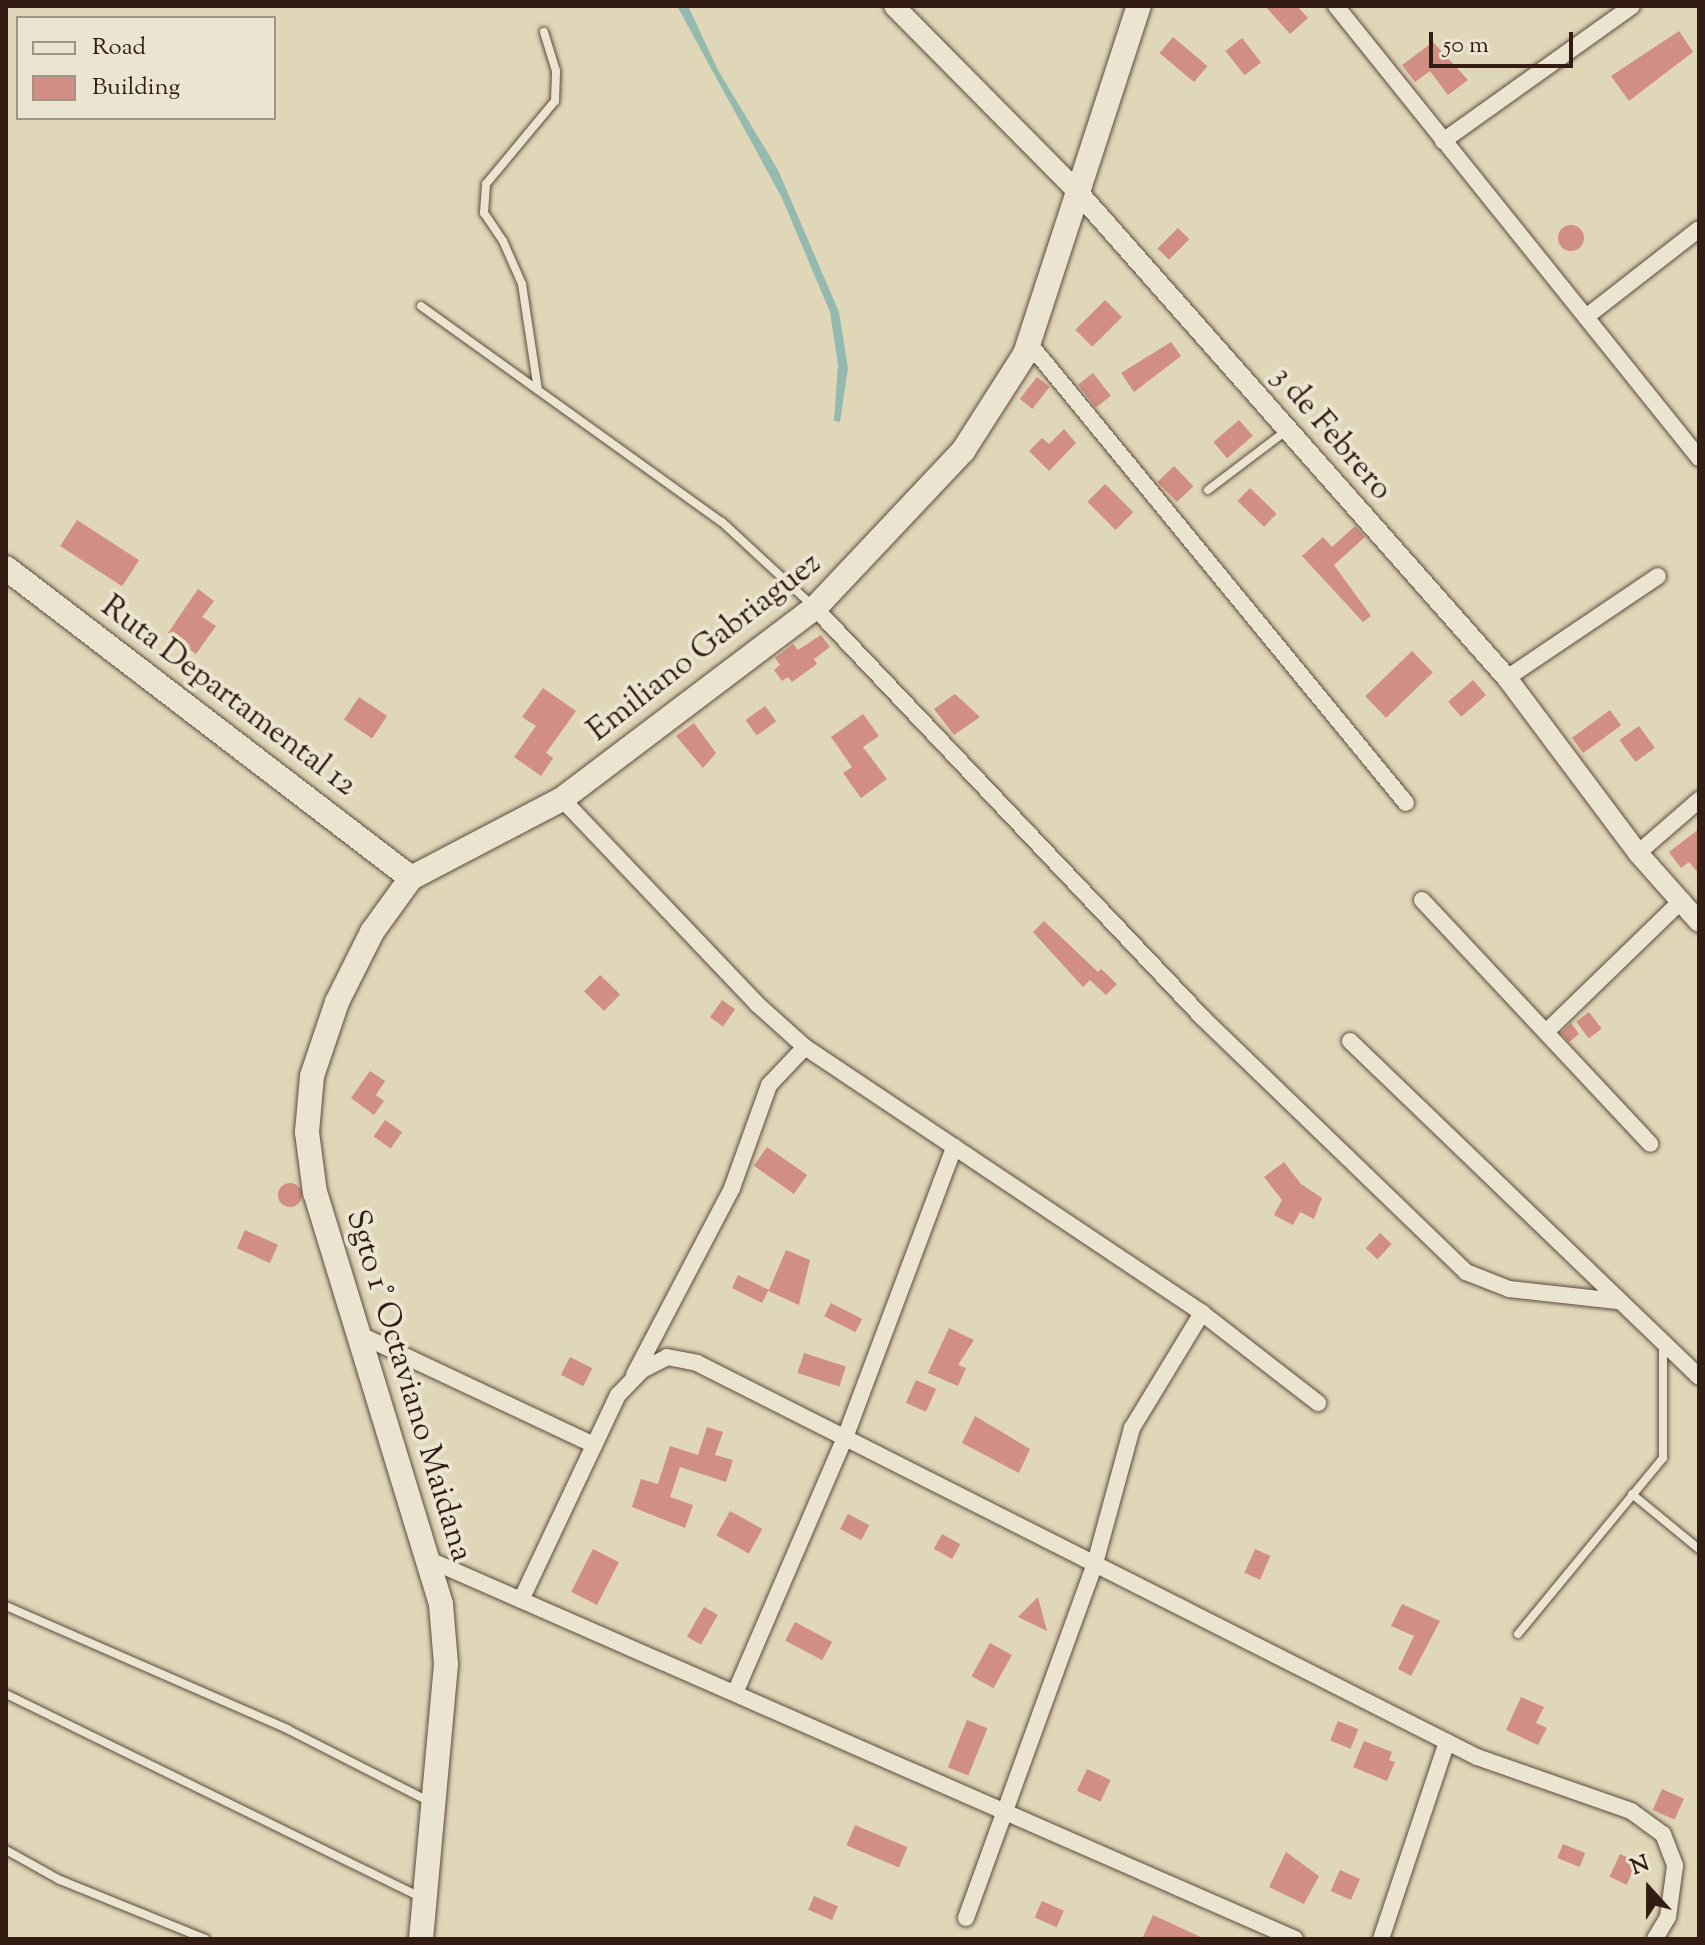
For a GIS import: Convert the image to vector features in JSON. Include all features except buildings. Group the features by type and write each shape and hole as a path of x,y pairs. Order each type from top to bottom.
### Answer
{"main road":[{"name":"Emiliano Gabriaguez","path":"411,878 562,799 815,608 963,451 1006,391 1028,342 1139,6"},
{"name":"Ruta Departamental 12","path":"6,568 411,878"},
{"name":"Sgto 1° Octaviano Maidana","path":"411,878 372,932 344,988 312,1076 307,1132 315,1193 356,1333 432,1561 446,1664 421,1939"}],"street":[{"name":"3 de Febrero","path":"894,6 1076,190 1507,678 1638,853 1699,922"},
{"path":"1336,6 1699,458"},
{"path":"1443,141 1632,6"},
{"path":"1586,317 1699,229"},
{"path":"1028,342 1406,803"},
{"path":"1507,678 1658,576"},
{"path":"815,608 1203,1018 1466,1272 1509,1289 1617,1301"},
{"path":"562,799 757,1004 805,1047 1202,1313 1318,1403"},
{"path":"1638,853 1699,800"},
{"path":"1422,900 1650,1144"},
{"path":"1546,1032 1682,900"},
{"path":"1350,1041 1699,1377"},
{"path":"521,1600 594,1445 732,1188 769,1085 805,1047"},
{"path":"735,1693 846,1435 954,1147"},
{"path":"966,1918 1094,1567 1132,1428 1202,1313"},
{"path":"356,1333 594,1445"},
{"path":"629,1383 642,1370 667,1357 697,1363 846,1435 1094,1567 1447,1742 1631,1811 1663,1834 1675,1866 1668,1917 1655,1939"},
{"path":"432,1561 1295,1939"},
{"path":"1381,1939 1447,1742"}],"lane":[{"path":"538,390 522,284 484,213 486,184 555,101 556,71 544,32"},
{"path":"421,306 722,522 815,608"},
{"path":"1208,490 1288,430"},
{"path":"1518,1634 1663,1458 1663,1344"},
{"path":"1632,1494 1699,1549"},
{"path":"6,1606 287,1729 433,1804"},
{"path":"6,1694 424,1899"},
{"path":"6,1850 60,1880 205,1939"}],"water":[{"path":"677,6 688,6 718,70 778,170 839,312 848,368 840,422 834,421 838,365 830,312 782,198"}]}
